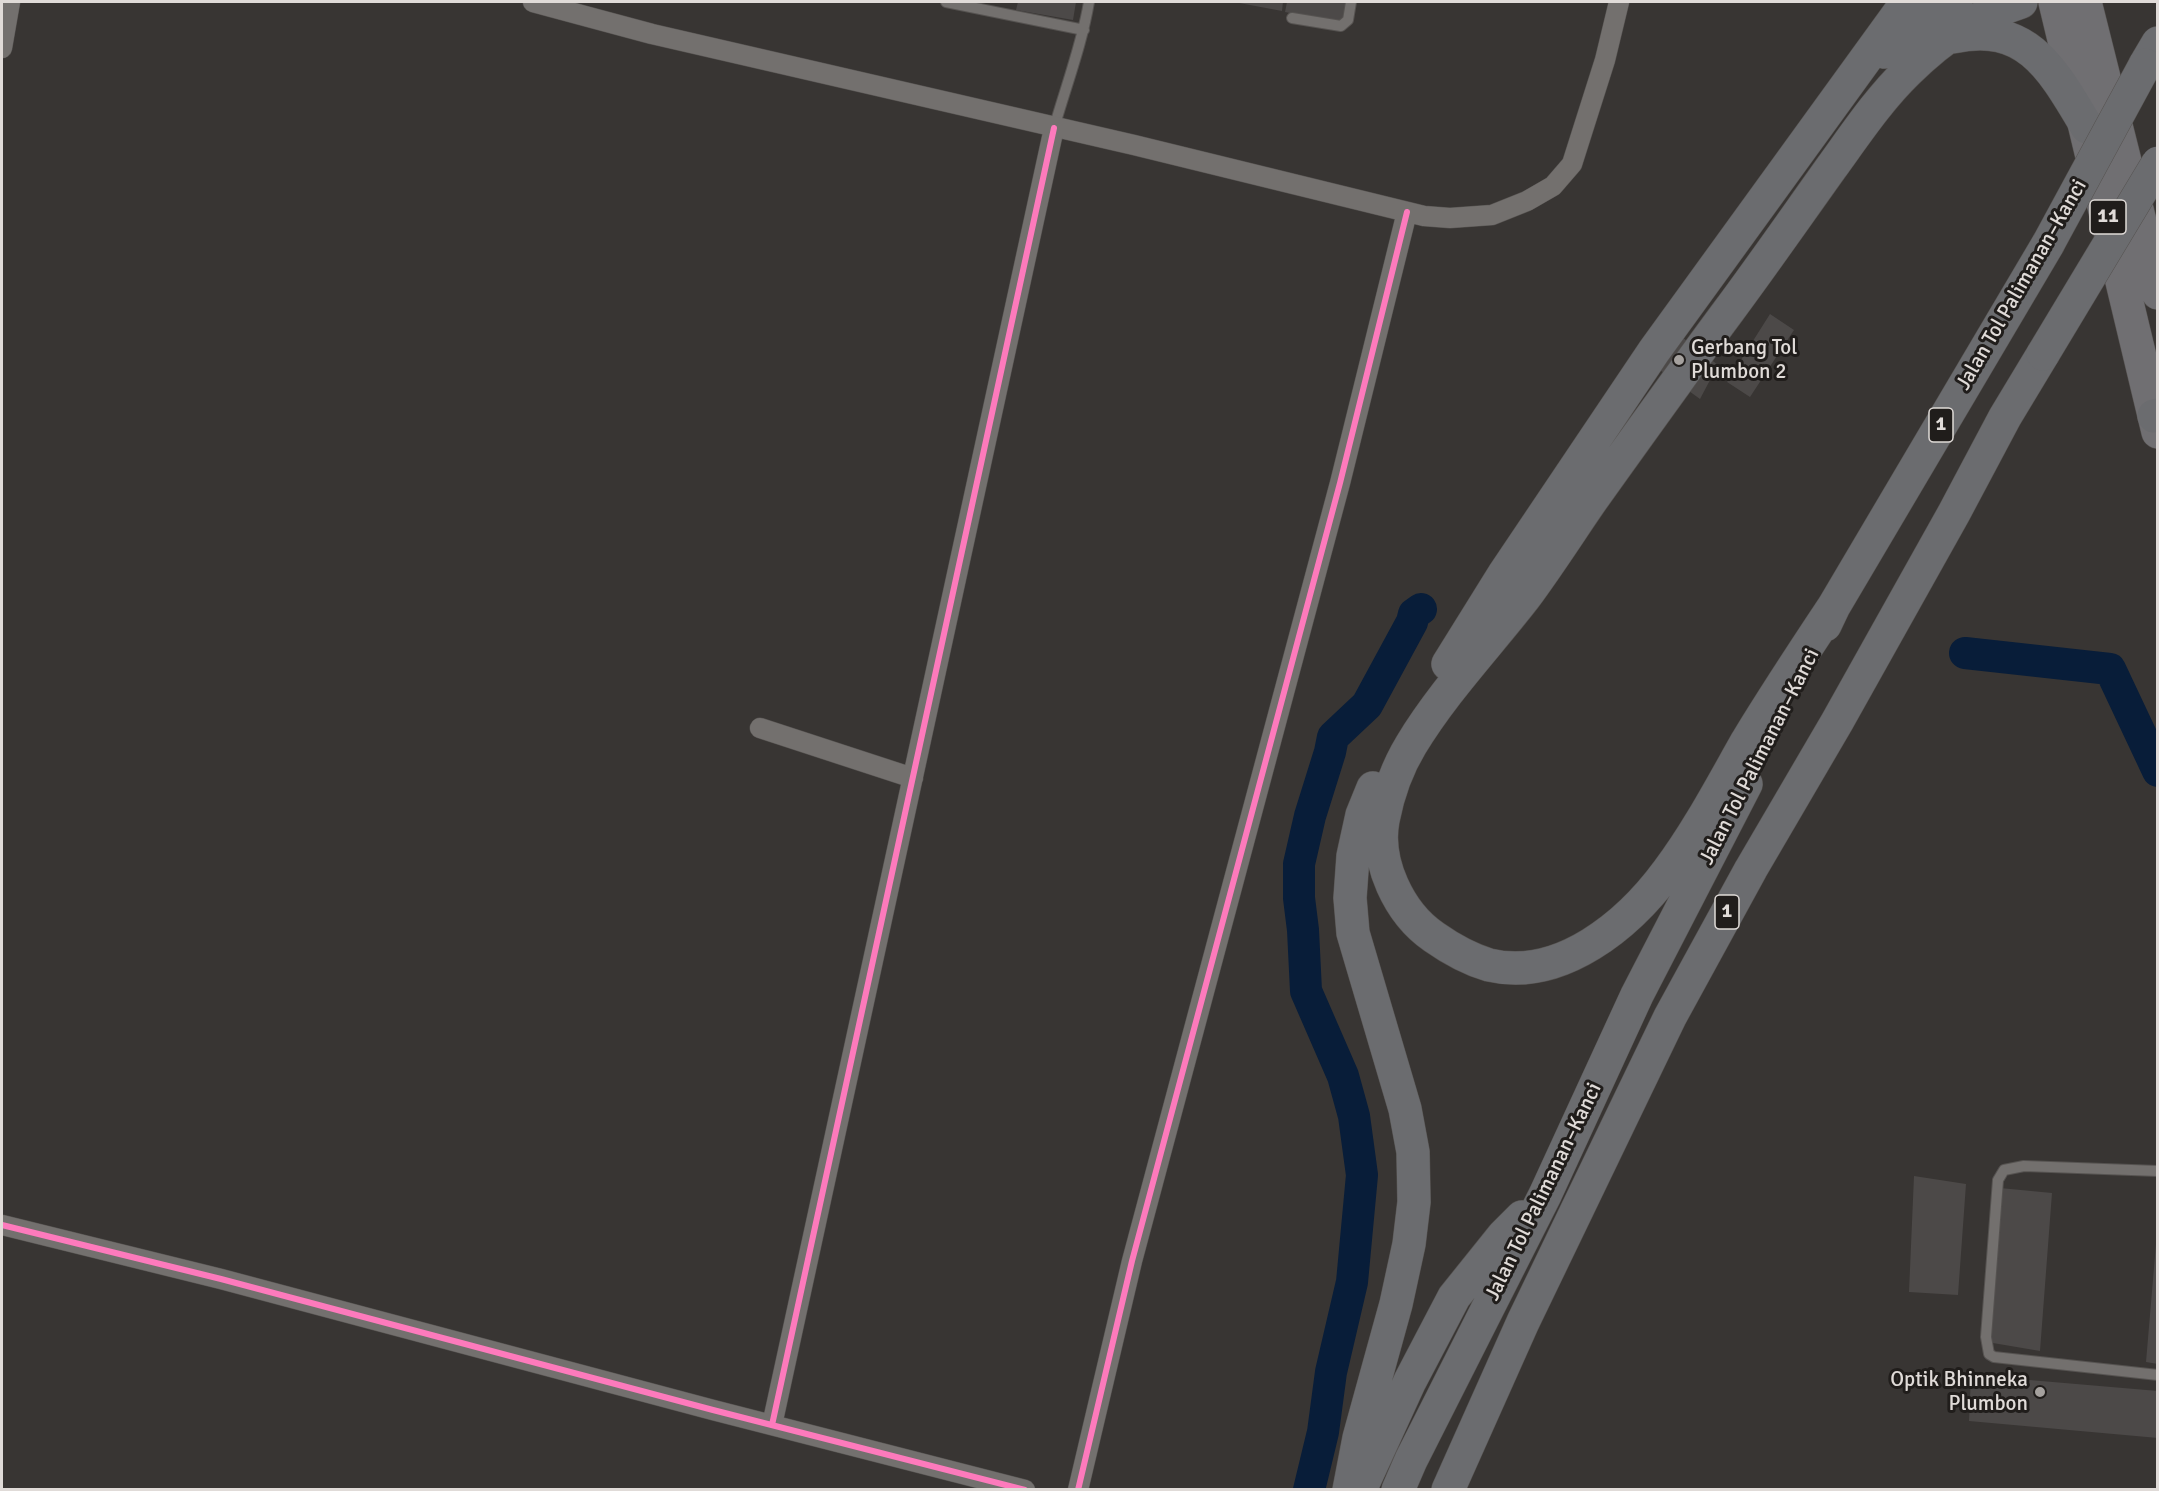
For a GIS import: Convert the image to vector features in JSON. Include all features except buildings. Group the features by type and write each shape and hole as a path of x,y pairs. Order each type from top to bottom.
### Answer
{"highway":[{"path":"1349,1490 1359,1438 1396,1304 1409,1244 1414,1202 1413,1152 1405,1109 1353,933 1350,898 1353,856 1362,815 1379,774 1504,574 1654,351 1907,2"},
{"path":"1851,81 1922,22 1945,6 1956,2"},
{"path":"1834,606 1775,694 1668,871 1628,918 1573,955 1547,963 1517,967 1493,966 1468,958 1427,933 1410,914 1393,889 1383,854 1382,826 1390,788 1410,746 1526,595 1682,374 1869,116 1905,73 1944,39 1963,25 2021,2"},
{"name":"11","path":"2055,2 2156,421"},
{"name":"11","path":"2085,2 2157,293"},
{"path":"1944,39 1963,34 1986,33 2021,43 2049,66 2086,128"},
{"name":"Jalan Tol Palimanan–Kanci","path":"1398,1490 1545,1194 1637,995 1813,653 1834,606 2048,244 2151,54"},
{"name":"Jalan Tol Palimanan–Kanci","path":"1448,1490 1523,1322 1670,1017 1751,869 1837,722 1954,513 2005,417 2157,163"},
{"path":"1360,1490 1410,1381 1454,1297 1503,1236 1545,1194"}],"street":[{"path":"2,48 9,2"},
{"path":"533,2 652,34 1134,145 1407,212 1450,218 1492,215 1527,201 1553,186 1572,164 1605,60 1619,2"},
{"path":"772,1425 1054,128"},
{"path":"1077,1490 1132,1261 1334,506 1407,212"},
{"path":"760,728 913,778"},
{"path":"2,1225 221,1279 1025,1490"}],"lane":[{"path":"946,2 1084,30"},
{"path":"1054,128 1084,30 1089,2"},
{"path":"1292,18 1341,26 1348,20 1351,2"},
{"path":"2157,1171 2024,1166 2004,1170 1998,1179 1986,1337 1989,1354 1994,1357 2157,1375"}],"waterway":[{"path":"1309,1490 1323,1432 1331,1372 1352,1282 1362,1175 1354,1116 1343,1076 1306,991 1299,898 1299,864 1333,737 1367,705 1412,622 1414,614 1421,609"},
{"path":"1965,653 2110,669 2158,771"}],"cycle path":[{"path":"772,1425 1054,128"},
{"path":"1078,1490 1132,1261 1340,483 1407,212"},
{"path":"2,1225 221,1279 713,1410 1025,1490"}],"place":[{"name":"Gerbang Tol Plumbon 2","path":"1679,360"},
{"name":"Optik Bhinneka Plumbon","path":"2040,1392"}]}
